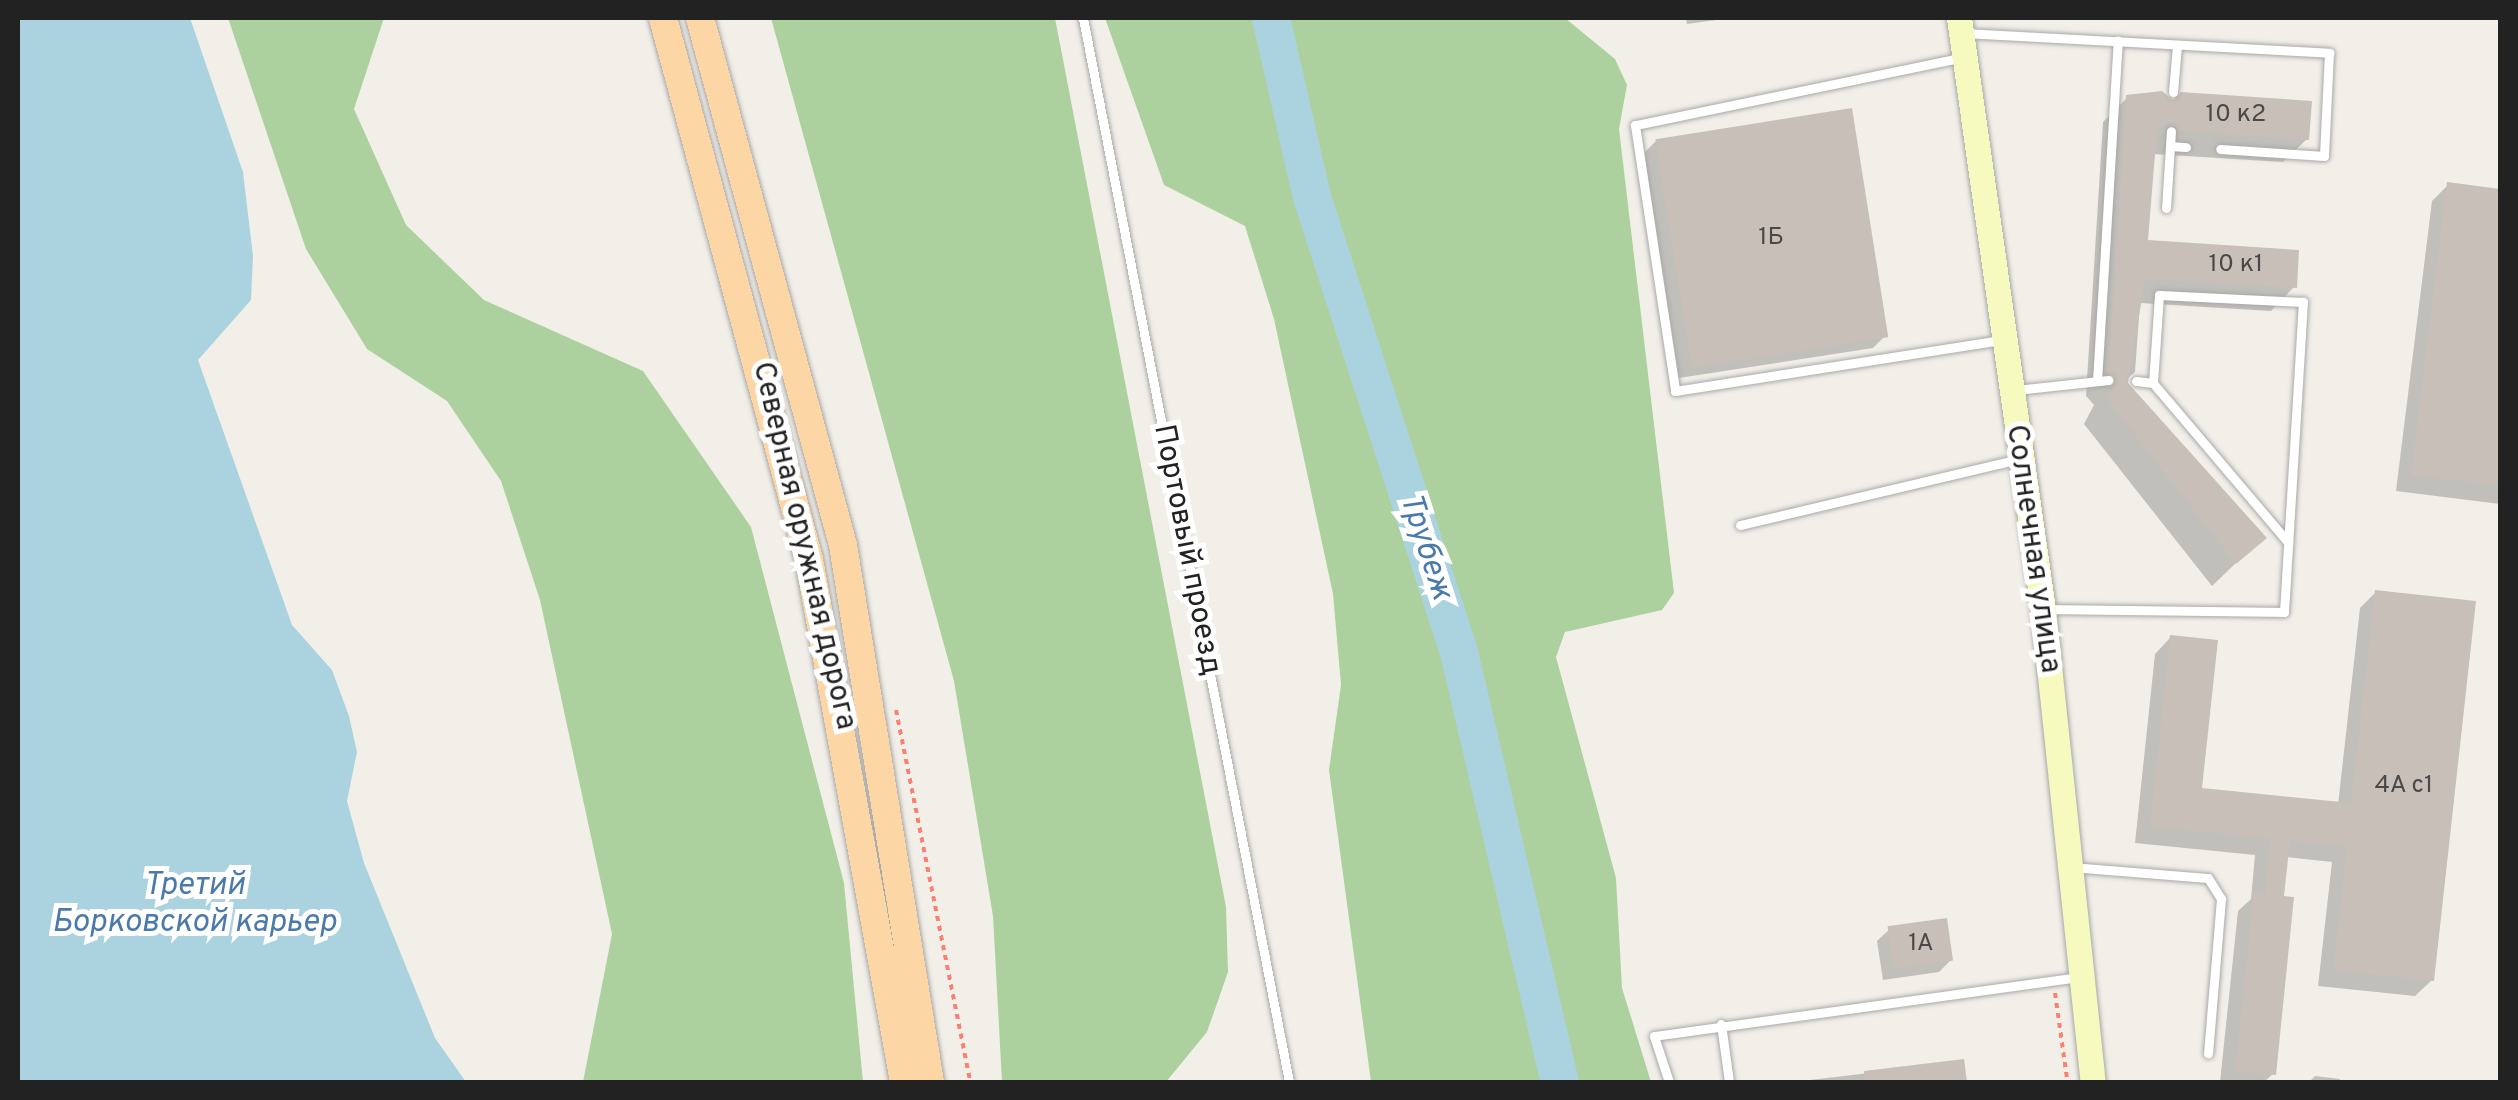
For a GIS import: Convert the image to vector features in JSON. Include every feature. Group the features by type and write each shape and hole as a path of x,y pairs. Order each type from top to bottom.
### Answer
{"main road":[{"name":"Северная оружная дорога","path":"664,18 813,578 904,1082"},
{"path":"700,18 843,545 930,1082"},
{"name":"Солнечная улица","path":"1962,35 2043,609 2093,1082"}],"lane":[{"name":"Портовый проезд","path":"1083,18 1289,1082"},
{"path":"2004,340 1675,391 1635,125 1962,35 2330,53 2324,156 2220,149"},
{"path":"2011,390 2102,381 2118,41"},
{"path":"2174,92 2177,44"},
{"path":"2166,208 2171,131"},
{"path":"2170,146 2186,147"},
{"path":"2043,609 2284,612 2304,302 2159,295 2154,382 2288,542"},
{"path":"2136,381 2154,382"},
{"path":"1740,525 2020,459"},
{"path":"2070,867 2208,878 2221,899 2208,1054"},
{"path":"1669,1082 1654,1036 2082,977"},
{"path":"1721,1024 1729,1082"}],"path":[{"path":"2054,980 2068,1082"}],"green space":[{"path":"228,18 384,18 354,109 406,225 484,300 643,371 751,527 844,883 863,1082 583,1082 612,934 540,600 501,481 447,401 367,349 306,249"},
{"path":"771,18 1055,18 1226,907 1228,972 1207,1032 1166,1082 1002,1082 993,916 954,681"},
{"path":"1105,18 1565,18 1615,59 1627,85 1619,129 1674,593 1662,610 1565,632 1556,657 1616,878 1622,988 1651,1082 1371,1082 1329,770 1341,685 1333,594 1274,319 1245,226 1164,185"}],"water":[{"name":"Третий Борковской карьер","path":"18,18 190,18 243,172 253,256 251,300 198,360 292,625 332,670 349,716 357,752 347,801 364,863 435,1038 466,1082 18,1082"}],"building":[{"path":"2162,91 2173,100 2181,92 2312,101 2309,140 2179,131 2171,123 2157,130 2148,240 2299,250 2297,288 2145,279 2128,383 2267,538 2236,564 2107,399 2116,380 2108,372 2126,95"},
{"path":"1852,108 1888,337 1692,368 1655,139"},
{"path":"2447,182 2500,189 2500,486 2411,475"},
{"path":"2375,590 2476,601 2434,981 2333,970 2347,846 2290,841 2284,896 2294,897 2276,1075 2235,1071 2254,892 2265,894 2270,839 2150,827 2170,635 2218,640 2202,788 2351,803"},
{"path":"1947,918 1953,961 1894,969 1888,926"},
{"path":"1964,1059 1967,1082 1864,1082 1864,1071"}],"waterway":[{"name":"Трубеж","path":"1271,18 1312,197 1458,648 1560,1082"}]}
